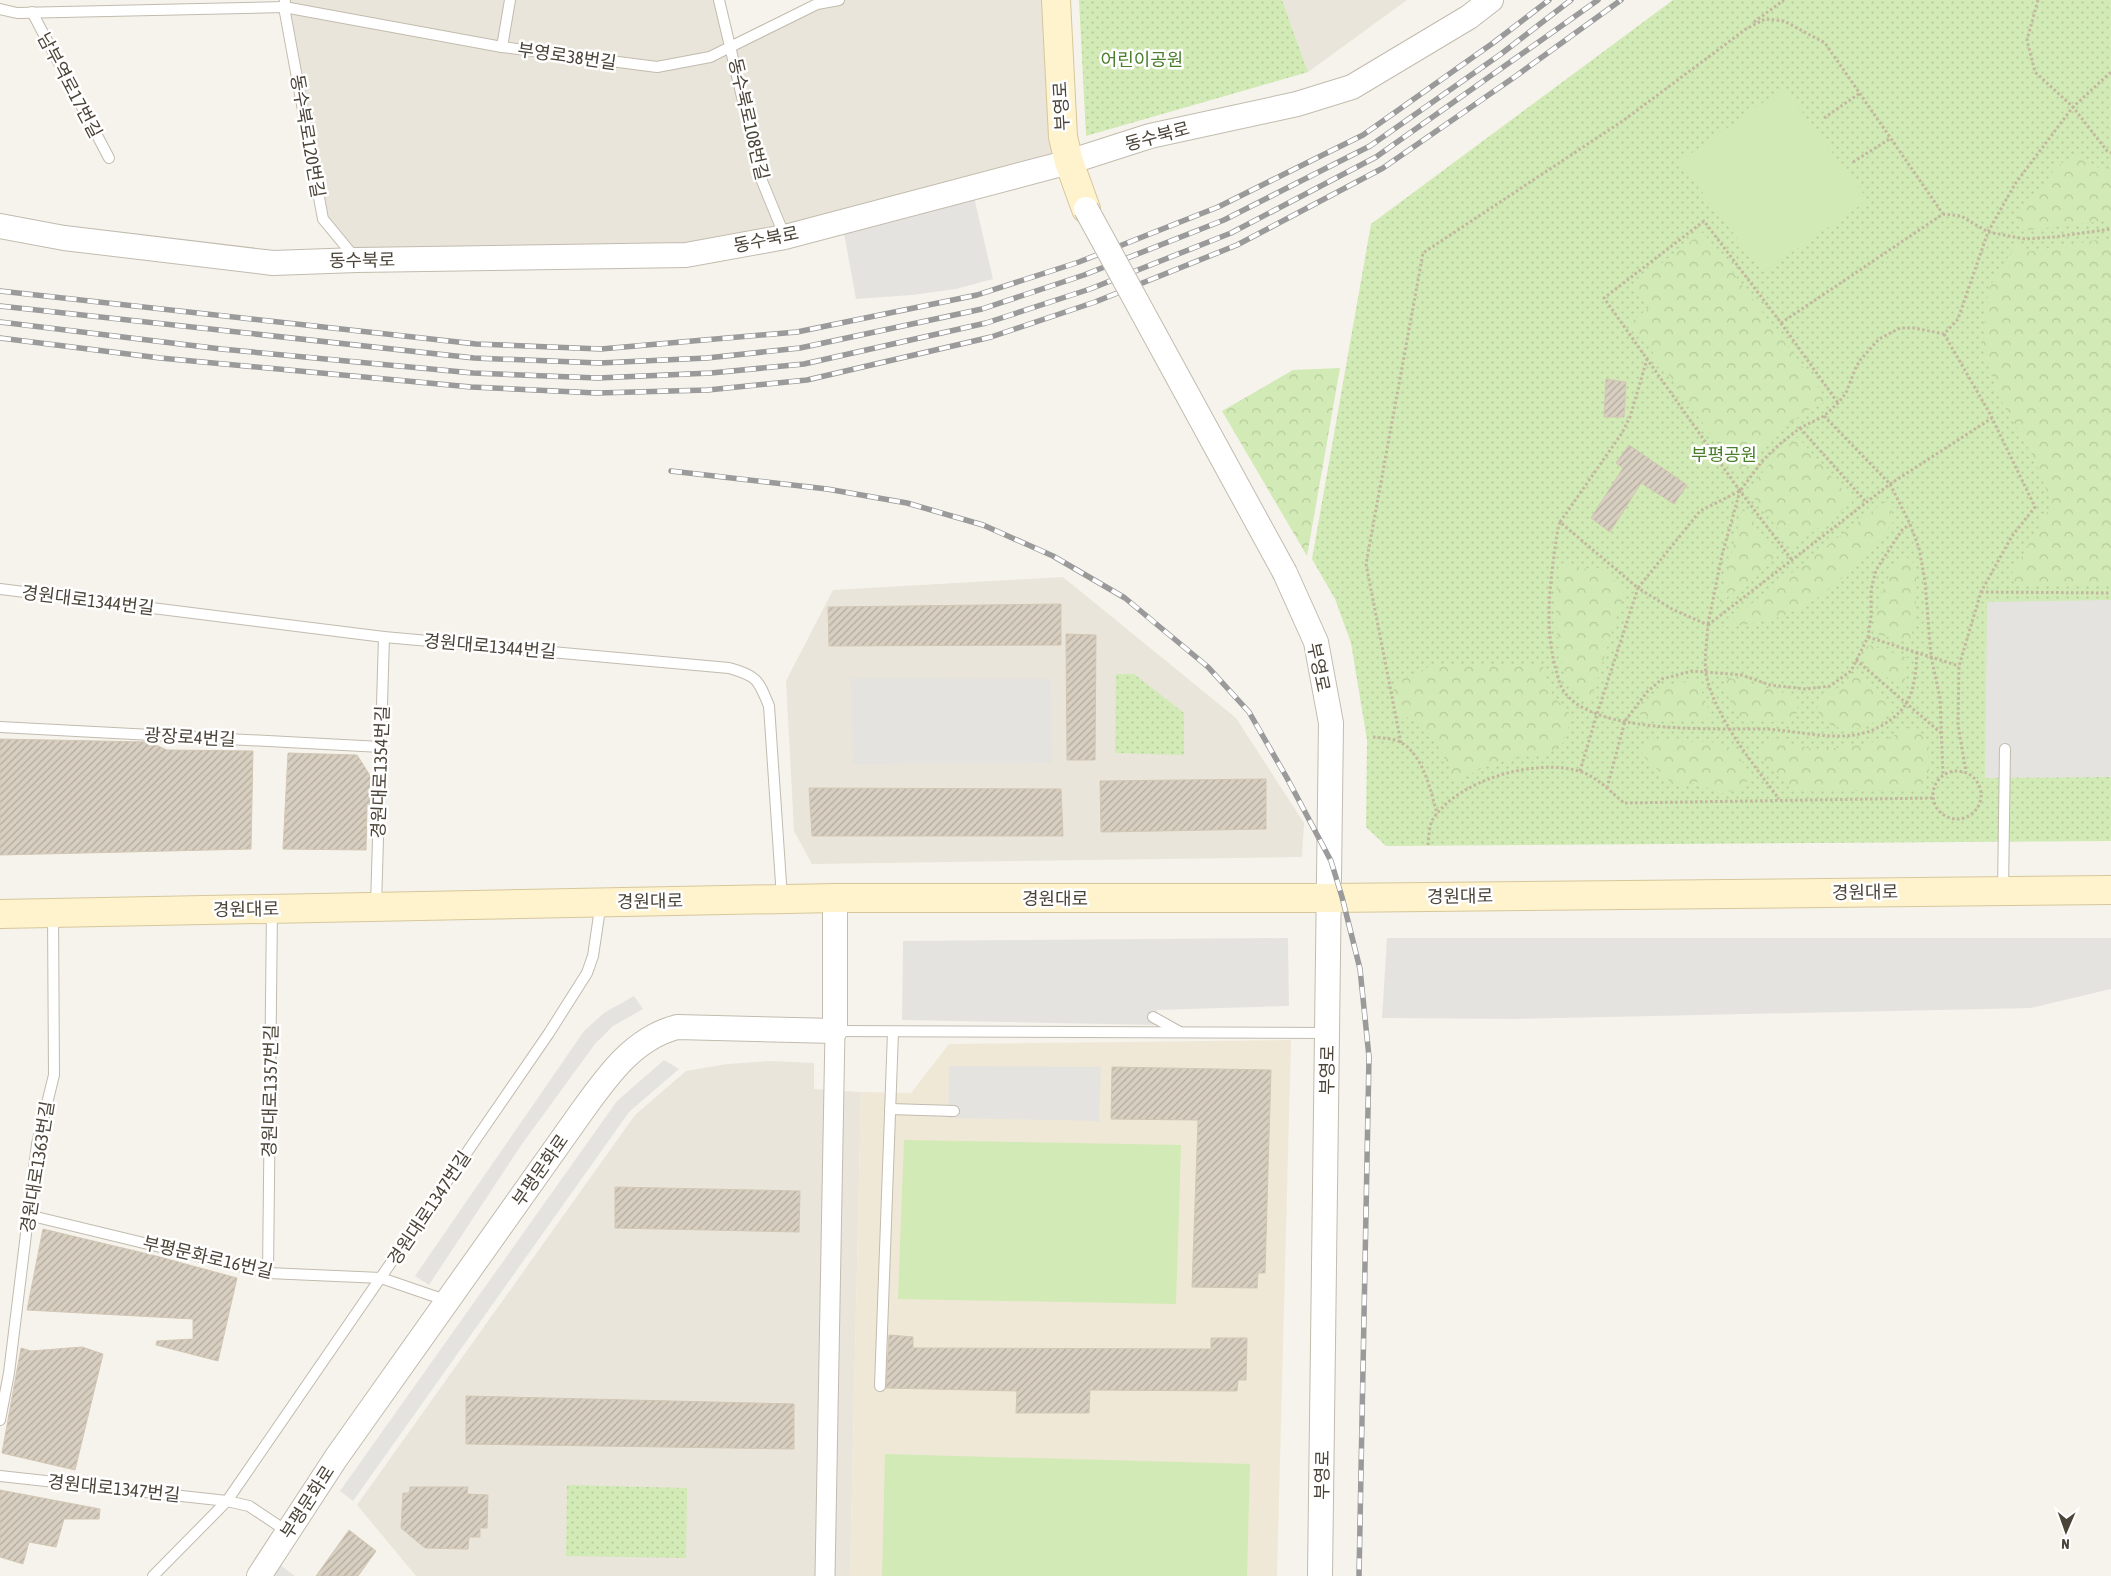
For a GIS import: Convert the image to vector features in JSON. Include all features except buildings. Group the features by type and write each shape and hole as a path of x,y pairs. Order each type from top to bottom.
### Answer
{"main road":[{"name":"부영로","path":"1056,0 1062,137 1086,209"},
{"name":"경원대로","path":"0,914 835,898 1330,898 2111,890"}],"street":[{"name":"동수북로","path":"0,226 64,238 273,263 686,255 785,236 1069,162 1150,136 1297,104 1352,87 1469,17 1491,0"},
{"name":"부영로","path":"1086,209 1286,573 1316,642 1331,723 1320,1576"},
{"path":"825,1576 835,1031 835,898"},
{"name":"부평문화로","path":"259,1576 336,1458 606,1079 627,1055 647,1040 665,1030 689,1026 835,1031"}],"lane":[{"path":"502,46 510,0"},
{"name":"동수북로108번길","path":"719,0 732,46 762,181 785,236"},
{"name":"부영로38번길","path":"284,4 502,46 657,67 710,57 817,4 839,0"},
{"name":"남부역로17번길","path":"0,9 17,13 284,4"},
{"name":"동수북로120번길","path":"284,4 323,219 357,260"},
{"name":"남부역로17번길","path":"32,12 109,158"},
{"name":"경원대로1344번길","path":"0,589 384,637 729,668 751,675 762,687 769,706 782,899"},
{"name":"경원대로1354번길","path":"376,906 384,637"},
{"name":"광장로4번길","path":"0,727 381,747"},
{"path":"2003,891 2005,750"},
{"name":"경원대로1347번길","path":"153,1576 227,1501 543,1041 587,973 593,956 600,902"},
{"name":"경원대로1357번길","path":"268,1273 272,908"},
{"name":"경원대로1363번길","path":"0,1420 9,1373 37,1144 54,1075 53,913"},
{"path":"1153,1017 1181,1032"},
{"path":"835,1031 1328,1033"},
{"path":"880,1386 893,1032"},
{"path":"890,1109 954,1111"},
{"name":"부평문화로16번길","path":"28,1215 268,1273 381,1278 448,1301"},
{"name":"경원대로1347번길","path":"0,1476 227,1501"},
{"path":"227,1501 249,1506 288,1532"}],"path":[{"path":"1437,815 1428,779 1414,756 1401,742 1366,564 1423,252 1624,120 1784,0"},
{"path":"2038,0 2027,40 2035,72 2073,107 2107,151 2111,153"},
{"path":"1746,29 1765,19 1784,21 1825,43 1943,214"},
{"path":"1944,334 1958,319 1988,232 2015,184 2073,107 2111,72"},
{"path":"1824,118 1860,93"},
{"path":"1853,162 1891,138"},
{"path":"1781,323 1943,214 1961,216 1988,232 2025,239 2111,229"},
{"path":"1792,560 1604,298 1704,221 1781,323 1838,403"},
{"path":"1780,799 1747,755 1731,729 1712,695 1706,673 1708,625 1722,555 1740,490 1763,460 1800,428 1824,416 1838,403 1846,393 1861,359 1879,339 1900,328 1914,328 1944,334 1992,418 2035,507 2012,536 1981,592 1959,666 1958,726 1966,772"},
{"path":"1647,359 1630,418 1622,433 1560,522 1558,528 1549,595 1550,650 1562,689 1580,708 1597,714 1655,727 1767,729 1838,735 1857,734 1878,728 1894,717 1907,704 1913,693 1917,652"},
{"path":"1824,416 1890,484 1910,524 1919,548 1925,581 1931,656 1940,698 1943,776 1934,789 1933,798 1940,812 1947,818 1955,820 1971,816 1980,804 1982,796 1978,782 1966,772 1958,771 1943,776"},
{"path":"1708,625 1890,484 1992,418"},
{"path":"1800,428 1866,502"},
{"path":"1580,771 1638,588 1700,511 1740,490"},
{"path":"1560,522 1638,588 1672,609 1708,625"},
{"path":"1607,788 1625,721 1647,692 1662,678 1692,671 1742,675 1770,685 1806,690 1830,686 1851,671 1868,637 1871,616 1871,590 1876,570 1902,530 1910,524"},
{"path":"1981,592 2111,593"},
{"path":"1868,637 1959,666"},
{"path":"1856,660 1942,734"},
{"path":"1373,737 1401,742"},
{"path":"1428,845 1432,820 1447,802 1466,790 1496,776 1524,768 1553,767 1580,771 1594,777 1624,803 1933,798"}],"shaded area":[{"path":"285,0 719,0 732,46 839,0 1057,0 1069,162 686,255 357,260 323,219"},
{"path":"1282,0 1407,0 1308,72"},
{"path":"974,197 993,279 956,289 912,295 856,299 843,228"},
{"path":"1063,577 1236,718 1304,823 1302,857 812,864 794,831 786,681 833,590"},
{"path":"2111,600 2111,777 1985,778 1987,602"},
{"path":"851,678 1051,679 1052,763 853,764"},
{"path":"1288,938 1289,1006 1157,1010 1156,1025 902,1020 903,941"},
{"path":"1387,938 2111,938 2111,989 2031,1008 1515,1019 1382,1018"},
{"path":"634,996 643,1009 613,1026 595,1044 522,1144 429,1285 415,1276 584,1031 604,1013"},
{"path":"1291,1040 1277,1576 850,1576 861,1092 911,1093 949,1044"},
{"path":"664,1060 679,1069 629,1112 353,1501 340,1491 617,1101"},
{"path":"770,1061 814,1063 814,1089 861,1092 850,1576 416,1576 357,1505 635,1115 686,1071 727,1064"},
{"path":"949,1066 1101,1067 1099,1121 948,1118"},
{"path":"280,1565 295,1576 273,1576"}],"green space":[{"name":"어린이공원","path":"1079,0 1282,0 1308,72 1086,136"},
{"name":"부평공원","path":"1673,0 2111,0 2111,841 1386,846 1366,827 1367,740 1351,643 1335,599 1312,559 1371,224"},
{"path":"1784,88 1868,200 1763,272 1679,162"},
{"path":"2080,154 2092,164 2111,175 2111,220 2027,230 2015,225 2027,199 2040,189 2058,165"},
{"path":"1703,232 1828,401 1813,407 1772,435 1739,474 1631,322 1649,308 1633,285"},
{"path":"2097,240 2111,242 2111,585 2017,585 2011,575 2052,504 2032,454 1999,397 1982,348 1988,292 1997,272 2018,244 2026,252"},
{"path":"1340,368 1307,556 1222,411 1293,370"},
{"path":"1798,437 1853,502 1792,547 1748,490 1779,453"},
{"path":"1887,500 1895,520 1857,563 1821,595 1801,608 1778,617 1752,624 1721,627"},
{"path":"1743,508 1777,558 1719,604"},
{"path":"1905,556 1916,565 1915,613 1910,643 1873,633 1886,581 1897,564"},
{"path":"1562,563 1584,569 1595,567 1610,574 1624,593 1591,700 1581,697 1573,689 1567,679 1560,652 1556,601"},
{"path":"1870,645 1908,658 1903,690 1863,658"},
{"path":"1435,664 1459,666 1542,665 1553,696 1572,716 1563,743 1545,755 1521,757 1486,766 1457,781 1428,728 1396,712 1393,684"},
{"path":"1116,674 1134,674 1184,713 1184,755 1115,753"},
{"path":"1859,674 1894,705 1877,720 1866,726 1844,729 1830,724 1820,715 1817,708 1824,692 1836,689"},
{"path":"1729,678 1796,696 1797,713 1790,722 1757,721 1740,716 1733,707 1725,689"},
{"path":"1691,680 1699,685 1712,718 1662,721 1644,716 1638,712 1669,685"},
{"path":"1915,725 1928,745 1929,770 1922,789 1860,791 1794,789 1763,759 1760,752 1764,744 1778,740 1816,750 1845,747 1885,740"},
{"path":"1670,740 1717,743 1734,751 1750,775 1744,788 1719,794 1697,782 1681,787 1673,784 1645,758 1641,751 1642,744 1648,741"},
{"path":"904,1140 1181,1145 1176,1304 898,1299"},
{"path":"885,1454 1250,1464 1247,1576 882,1576"},
{"path":"567,1485 687,1488 686,1558 566,1556"}],"railway":[{"path":"0,291 476,344 601,349 797,332 977,295 1079,262 1218,207 1363,135 1493,43 1549,0"},
{"path":"0,306 474,358 600,363 707,358 800,348 982,309 1084,275 1224,220 1370,146 1501,54 1571,0"},
{"path":"0,322 221,349 473,373 598,378 711,373 804,364 986,323 1090,289 1231,233 1376,157 1598,0"},
{"path":"0,338 160,358 471,387 597,393 708,390 807,380 991,337 1095,302 1237,245 1383,168 1516,76 1621,0"},
{"path":"671,471 827,489 907,503 983,525 1053,556 1125,598 1208,667 1249,712 1331,861 1360,969 1369,1057 1359,1576"}]}
